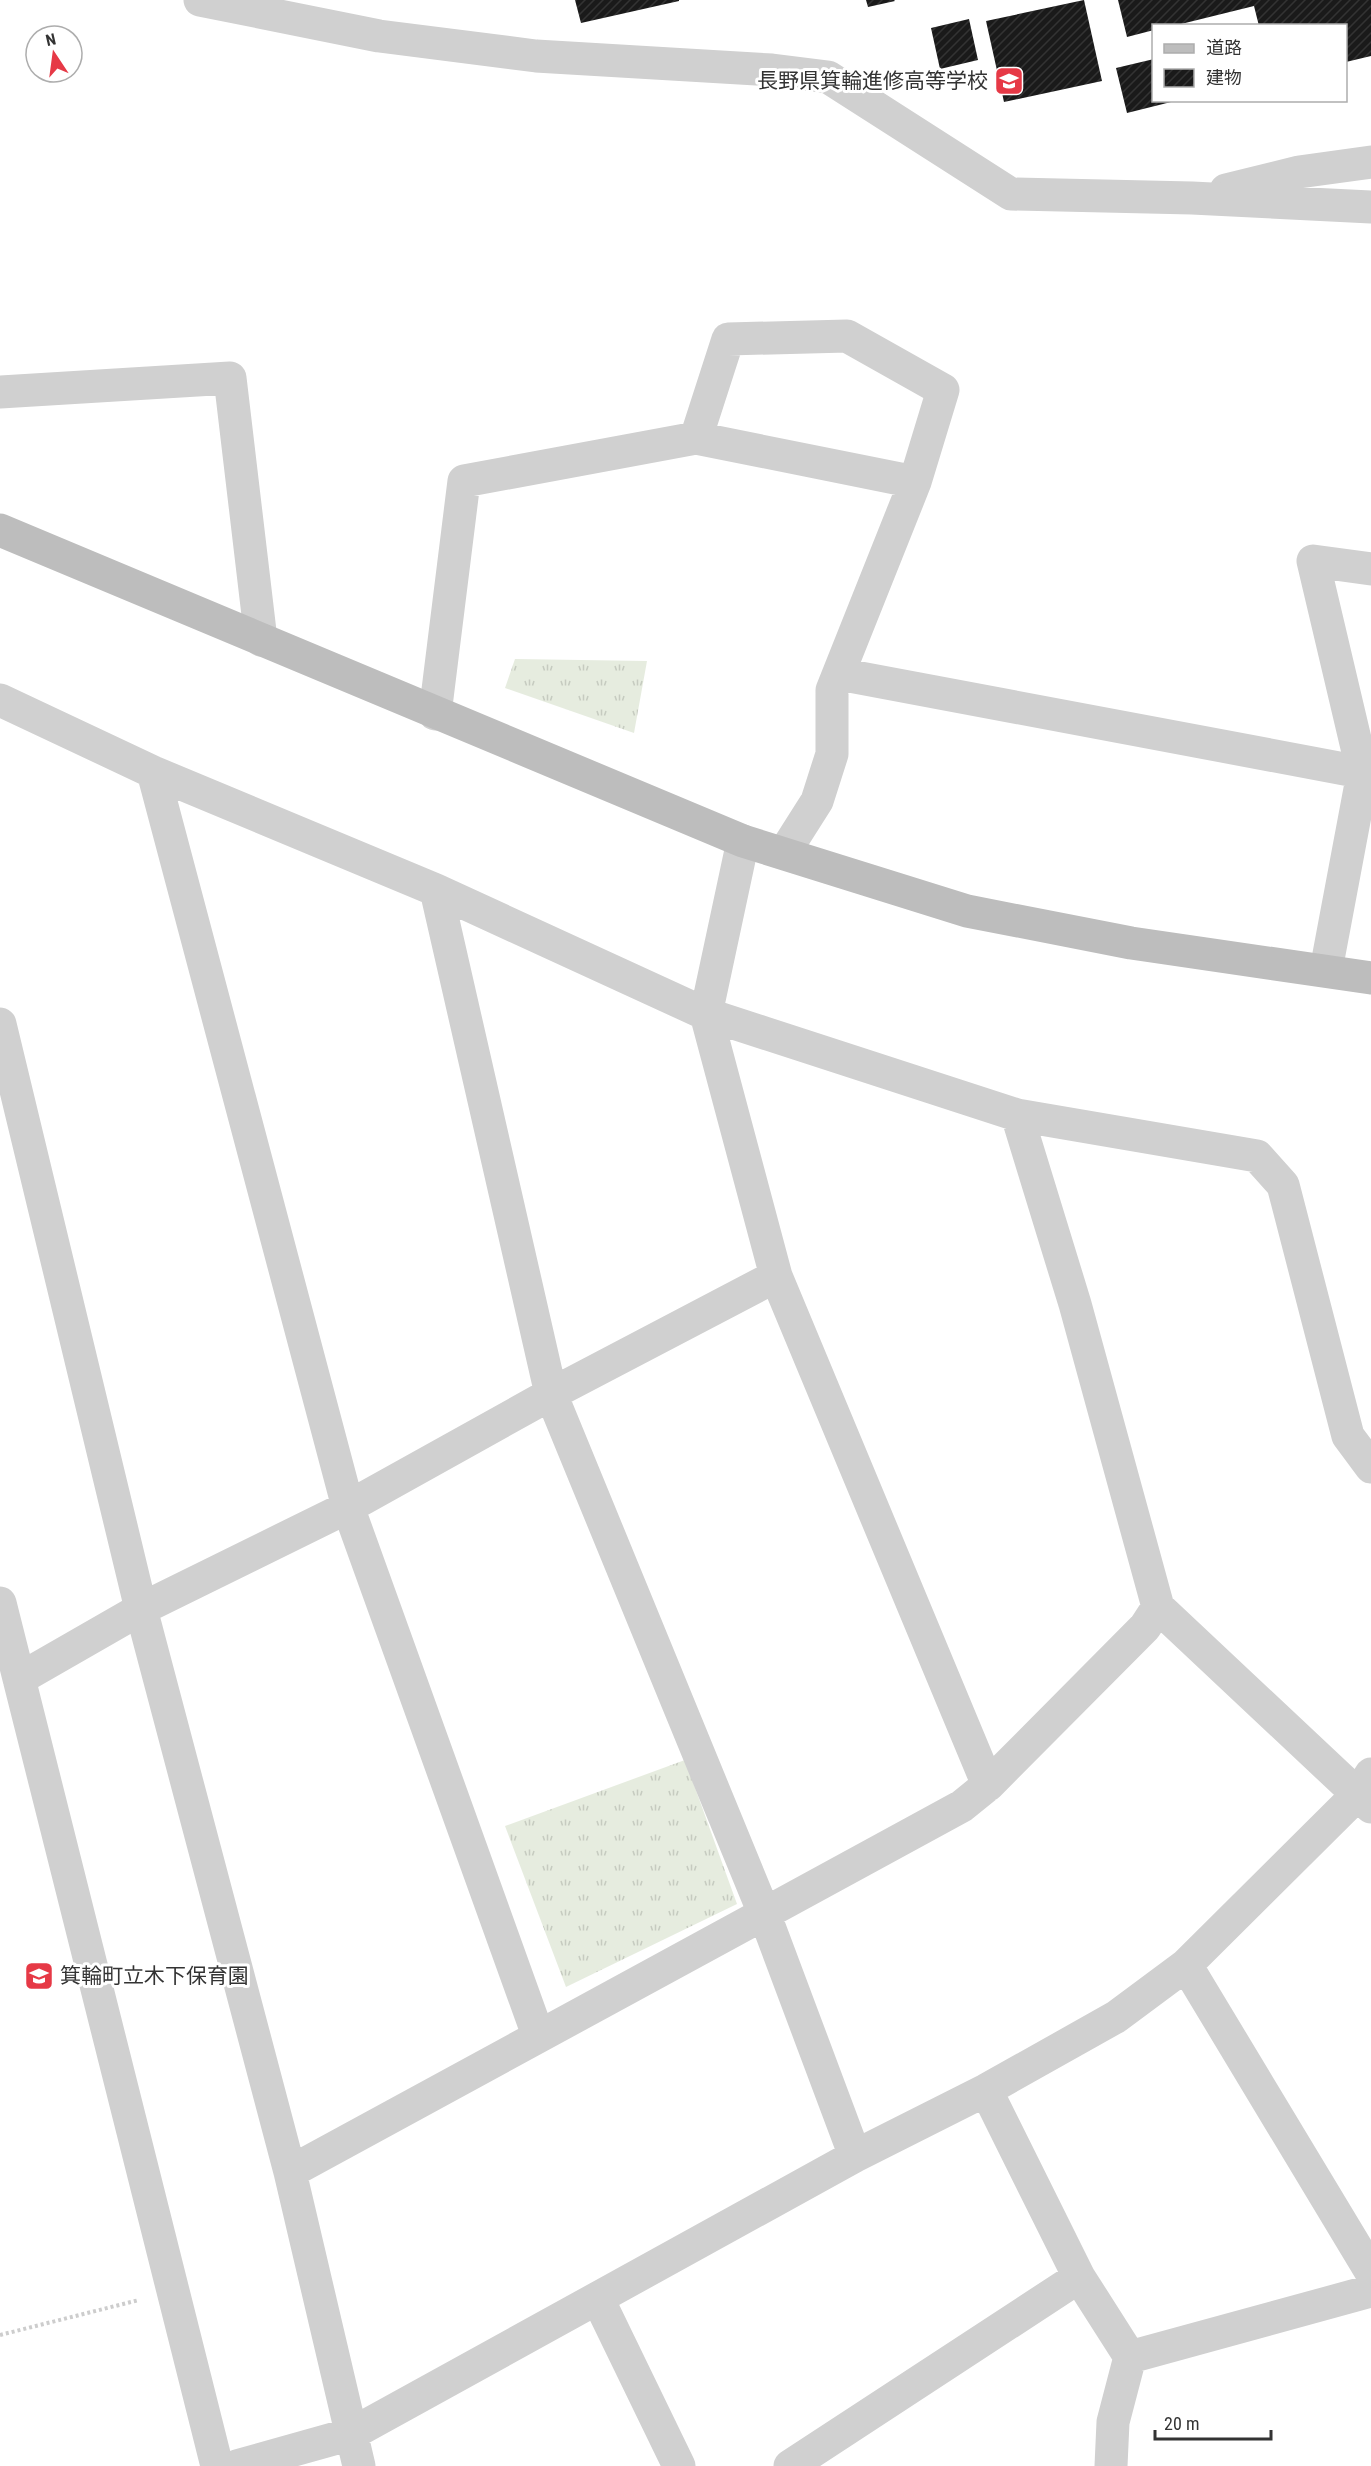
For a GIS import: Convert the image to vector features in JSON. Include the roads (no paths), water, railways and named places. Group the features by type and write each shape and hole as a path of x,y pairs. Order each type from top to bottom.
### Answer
{"street":[{"path":"200,0 379,36 536,56 772,70 828,77 1011,194 1192,198 1371,207"},
{"path":"1192,198 1299,172 1371,162"},
{"path":"696,438 728,339 847,336 943,390 915,482 832,690 832,754 817,801 784,854"},
{"path":"0,392 230,378 261,640"},
{"path":"435,714 464,481 696,438 915,482"},
{"path":"0,530 743,841 967,911 1131,943 1371,978"},
{"path":"1326,970 1367,774 1314,561 1371,569"},
{"path":"839,674 1367,774"},
{"path":"0,700 153,772 436,890 706,1014 1017,1115 1257,1156 1283,1185 1348,1436 1371,1467"},
{"path":"153,772 348,1507 538,2036"},
{"path":"743,841 706,1014 776,1276 988,1785"},
{"path":"436,890 551,1394 764,1913 855,2156"},
{"path":"0,1024 141,1609 290,2172 359,2466"},
{"path":"237,2466 351,2434 855,2156 986,2090 1116,2017 1186,1965 1366,1792 1158,1607 1075,1304 1017,1115"},
{"path":"19,1679 141,1609 348,1507 551,1394 776,1276"},
{"path":"0,1603 217,2466"},
{"path":"290,2172 962,1806 988,1785 1144,1627 1158,1607"},
{"path":"1186,1965 1371,2272"},
{"path":"986,2090 1079,2277 1130,2357 1113,2421 1111,2466"},
{"path":"790,2466 1079,2277"},
{"path":"1130,2357 1371,2291"},
{"path":"598,2299 679,2466"}],"place":[{"name":"長野県箕輪進修高等学校","path":"1009,81"},
{"name":"箕輪町立木下保育園","path":"39,1976"}]}
